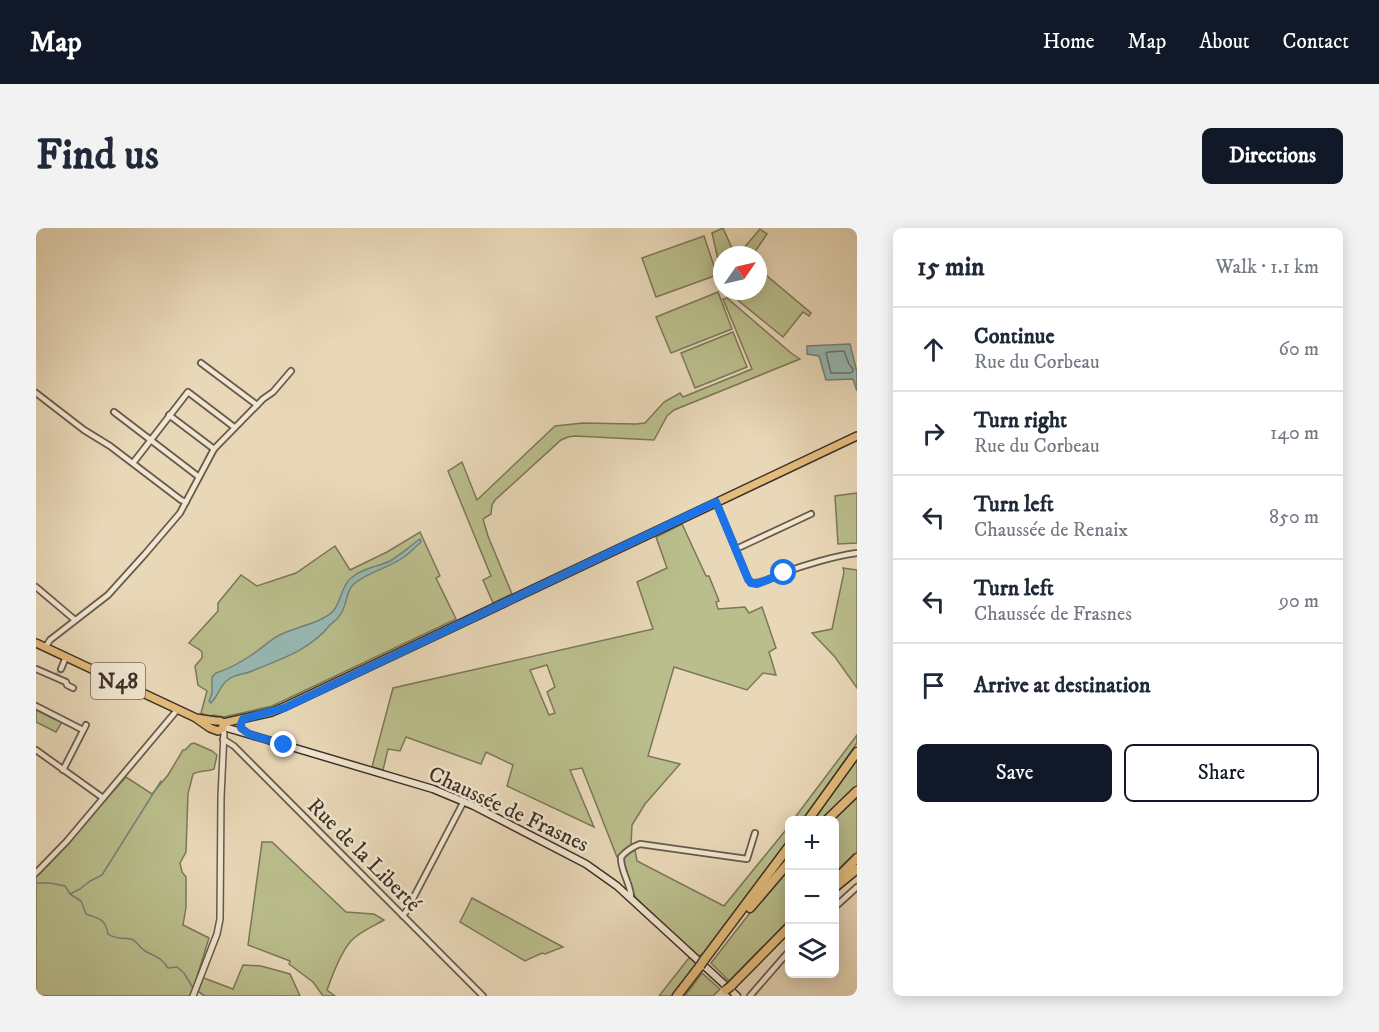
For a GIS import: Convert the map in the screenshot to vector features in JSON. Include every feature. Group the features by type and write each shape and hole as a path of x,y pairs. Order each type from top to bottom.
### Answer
{"highway":[{"path":"811,816 857,752"},
{"path":"831,816 857,791"},
{"path":"677,996 785,850"},
{"path":"839,876 857,858"},
{"path":"722,936 739,921 785,866"},
{"path":"839,884 857,869"},
{"path":"726,991 785,930"}],"main road":[{"name":"N48","path":"36,644 219,727 284,708 857,435"},
{"path":"243,719 241,728 249,734"},
{"name":"Chaussée de Frasnes","path":"219,727 433,789 464,801 593,867 631,898 737,996"}],"street":[{"path":"201,363 256,405"},
{"path":"45,648 50,640 108,595 172,523 180,513 213,449 256,405 273,392 291,371"},
{"path":"133,463 188,392 234,427"},
{"path":"36,393 186,502"},
{"path":"114,412 199,477"},
{"path":"169,415 213,449"},
{"path":"716,502 751,583 757,584 784,573 857,553"},
{"path":"736,549 811,514"},
{"path":"36,587 75,620"},
{"path":"61,669 66,657"},
{"path":"36,669 57,676 66,682 67,686 73,688"},
{"path":"36,706 84,728 63,770"},
{"path":"36,873 67,842 178,709"},
{"path":"193,996 217,934 220,919 222,739 219,727"},
{"name":"Rue de la Liberté","path":"222,739 234,746 483,996"},
{"path":"36,750 104,798"},
{"path":"403,916 464,801"},
{"path":"631,898 631,890 620,863 621,857 633,846 640,844 747,859 755,833"},
{"path":"839,904 857,888"},
{"path":"750,996 785,955"}],"green space":[{"path":"723,228 731,246 715,246 712,233"},
{"path":"760,229 767,234 759,246 746,246"},
{"path":"704,236 713,263 713,276 656,297 642,258"},
{"path":"767,276 811,313 809,316 803,312 783,337 738,300 767,300"},
{"path":"713,294 713,300 721,300 732,329 671,353 656,317"},
{"path":"723,300 729,300 800,359 674,410 667,416 654,440 575,436 561,440 495,500 491,514 483,519 512,594 493,603 483,580 491,576 448,471 462,462 477,500 555,426 583,423 645,423 664,402 680,393 683,397 752,369"},
{"path":"733,332 747,367 695,388 681,353"},
{"path":"857,493 857,543 838,544 835,496"},
{"path":"682,524 706,576 709,576 719,601 716,602 718,609 745,607 749,613 762,607 776,648 769,652 776,675 763,673 747,690 674,667 648,756 680,764 645,804 632,825 631,845 617,857 582,768 570,770 594,827 507,786 513,765 486,752 481,764 406,737 400,751 388,749 383,770 372,767 393,688 653,629 637,582 667,568 656,537","holes":["547,665 555,687 547,692 555,713 549,715 530,670"]},
{"path":"420,532 440,576 436,578 456,619 272,706 224,717 213,715 209,717 201,713 207,691 198,685 195,666 202,658 202,652 189,643 218,611 218,603 241,575 257,586 296,573 335,546 350,570 387,552"},
{"path":"843,568 857,570 857,688 835,657 812,633 832,629"},
{"path":"36,710 72,726 62,722 56,732 36,722"},
{"path":"857,735 857,743 806,816 796,816"},
{"path":"194,743 217,755 214,769 193,774 188,794 186,852 180,863 186,877 186,907 183,925 209,938 191,996 36,996 36,875 126,777 152,794 168,775 183,750"},
{"path":"857,757 857,786 825,816 814,816"},
{"path":"857,795 857,853 839,872 839,816 835,816"},
{"path":"785,831 785,844 698,957 635,897 623,860 635,850 637,861 724,906"},
{"path":"262,842 272,842 346,912 374,914 384,920 358,935 347,946 327,990 335,996 323,996 313,982 289,964 290,961 248,945"},
{"path":"785,870 785,924 729,981 711,963"},
{"path":"472,898 563,947 525,961 460,922"},
{"path":"692,954 699,960 671,996 659,996"},
{"path":"243,965 261,966 290,974 300,996 205,996 195,989 201,977 233,989"},
{"path":"702,973 720,989 713,996 685,996"}],"water":[{"path":"850,344 857,372 857,391 853,379 826,380 819,356 807,354 807,346"},
{"path":"420,539 421,542 404,557 355,583 339,616 313,641 284,658 232,677 223,684 211,703 209,701 212,693 212,677 216,673 245,659 279,635 330,614 351,578 390,561"}],"waterway":[{"path":"70,894 102,875 161,781"},
{"path":"36,883 65,886 70,894 81,901 86,914 103,922 108,934 116,938 133,940 143,950 161,959 168,968 177,967 184,973 193,988"},
{"path":"198,991 204,996"}],"tunnel":[{"path":"57,675 61,669"}],"route":[{"path":"284,745 249,734 241,728 243,719 284,708 716,502 751,583 757,584 784,573"}]}
